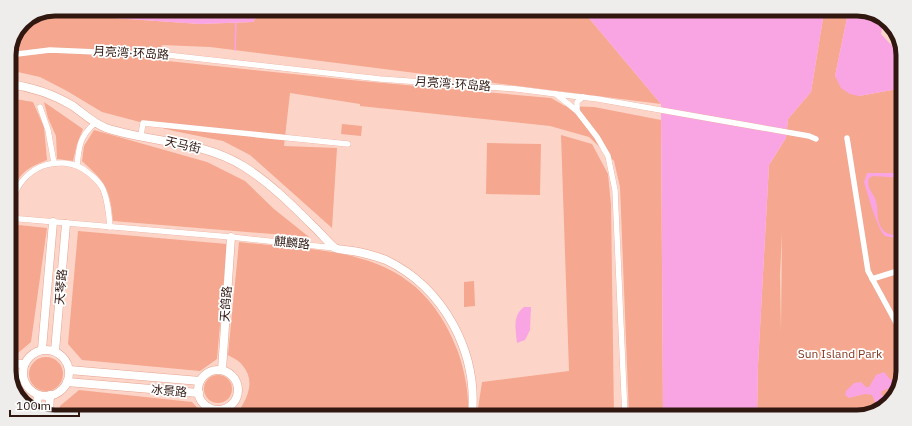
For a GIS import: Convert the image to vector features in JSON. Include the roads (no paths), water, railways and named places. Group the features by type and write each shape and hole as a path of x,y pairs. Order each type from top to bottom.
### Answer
{"street":[{"name":"月亮湾·环岛路","path":"16,54 50,50 167,55 380,79 517,89 598,99 809,136 816,139"},
{"name":"天马街","path":"16,85 38,90 57,97 74,107 95,123 107,128 202,149 225,156 242,165 269,184 335,248"},
{"path":"556,94 577,111 597,137 608,156 615,190 625,410"},
{"path":"577,111 577,102 583,97"},
{"path":"40,107 48,130 54,163"},
{"path":"77,164 79,147 84,133 95,123"},
{"path":"141,135 143,123 348,144"},
{"path":"847,138 868,271 896,323"},
{"path":"16,191 20,182 30,172 41,166 54,163 77,164 96,179 103,188 109,211 110,228"},
{"name":"麒麟路","path":"16,219 110,228 230,237 335,248 367,253 386,260 420,283 438,301 458,332 464,350 472,388 472,410"},
{"name":"天琴路","path":"42,350 53,222"},
{"name":"天琴路","path":"55,351 66,224"},
{"name":"天鸽路","path":"222,370 230,237"},
{"path":"872,280 896,272"},
{"path":"42,350 55,351 67,362 69,370 67,382 63,388 50,396 31,391 23,377 24,364 28,357 42,350"},
{"path":"16,363 24,364"},
{"name":"冰景路","path":"69,370 200,381"},
{"path":"215,410 204,403 199,393 200,381 210,372 222,370 233,377 238,388 235,400 221,410"},
{"path":"17,377 23,377"},
{"name":"冰景路","path":"67,382 199,393"},
{"path":"37,405 38,394"},
{"path":"49,409 50,396"}],"waterway":[{"path":"235,50 236,23"}],"park label":[{"name":"Sun Island Park","path":"840,354"}]}
